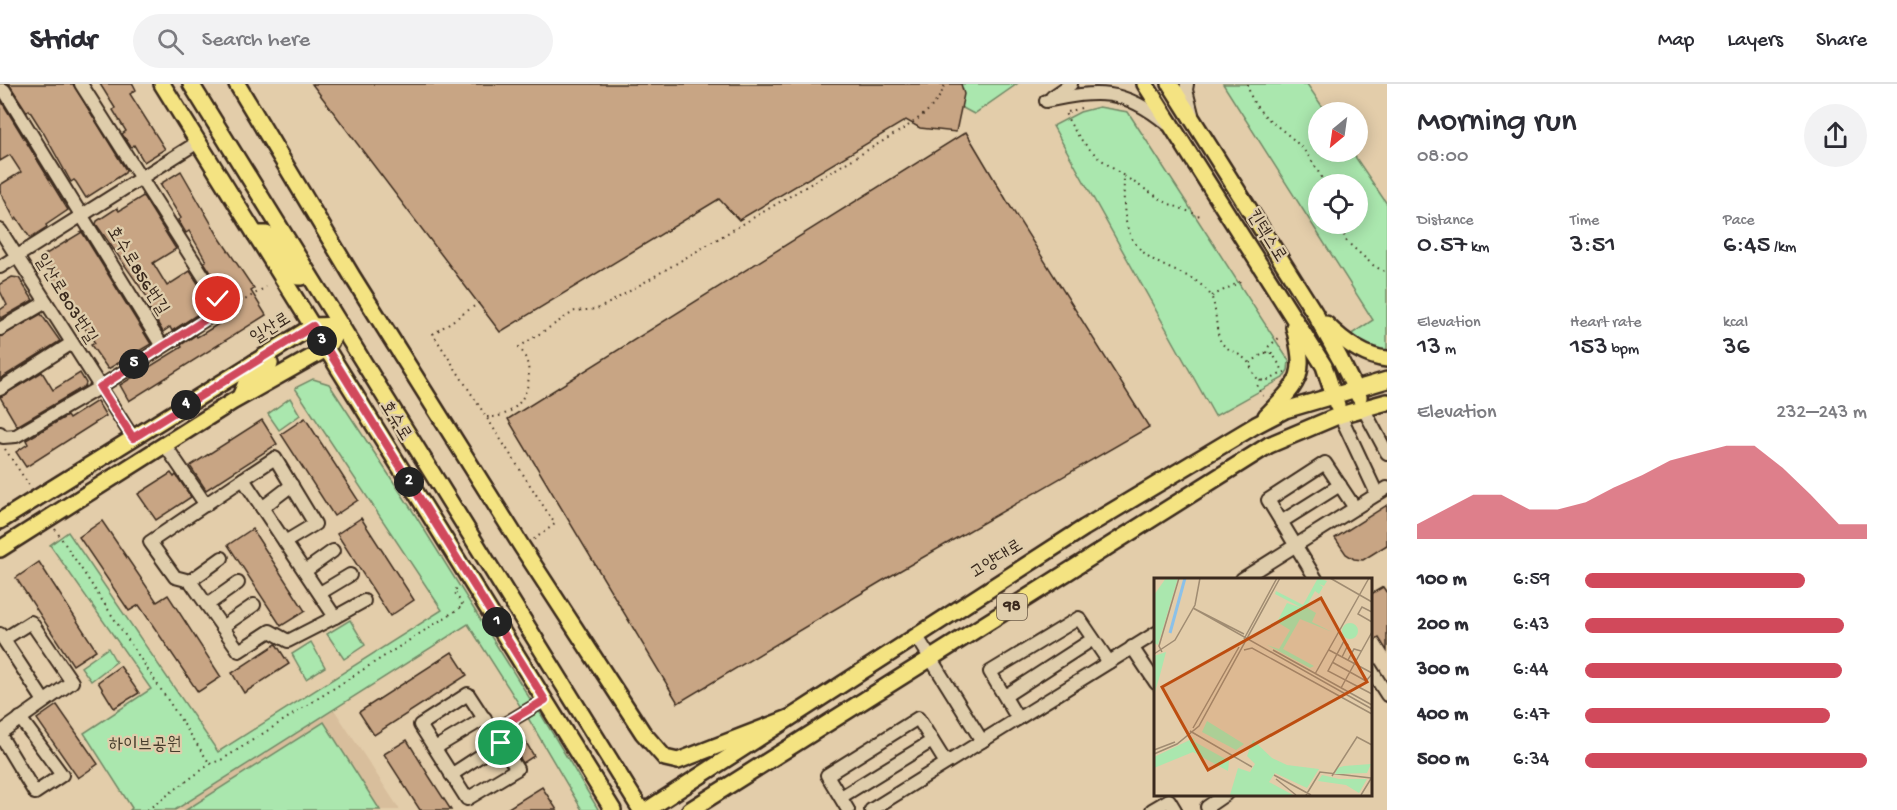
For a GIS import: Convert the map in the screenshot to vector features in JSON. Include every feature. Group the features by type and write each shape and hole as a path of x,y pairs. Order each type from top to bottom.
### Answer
{"main road":[{"name":"호수로","path":"162,84 614,810"},
{"name":"호수로","path":"191,84 641,810"},
{"path":"200,84 210,115"},
{"path":"237,84 352,276 522,547 643,733 665,758 678,761 789,717"},
{"name":"킨텍스로","path":"1145,84 1324,366 1340,415"},
{"name":"킨텍스로","path":"1170,84 1314,312 1356,389 1363,408"},
{"path":"255,234 266,234 272,237 298,277 304,276 304,267"},
{"path":"1256,425 1290,391 1301,369 1300,352 1291,312"},
{"path":"1314,312 1337,335 1359,350 1380,359 1387,359"},
{"path":"0,549 240,397 326,348 341,325"},
{"name":"일산로","path":"0,521 313,326 341,325"},
{"path":"240,397 246,383 269,367 267,362 255,362"},
{"name":"고양대로","path":"647,810 1084,528 1256,425 1285,411 1387,380"},
{"name":"98","path":"690,810 1269,445 1340,415 1387,402"}],"street":[{"path":"2,439 16,436 100,387 162,345 217,312 219,306 218,299 81,84"},
{"path":"1046,101 1059,84"},
{"path":"1046,101 1071,84"},
{"path":"1187,84 1186,90 1192,118"},
{"name":"호수로856번길","path":"2,90 162,345"},
{"path":"1046,101 1102,92 1131,99 1154,113 1179,135"},
{"name":"호수로856번길","path":"0,267 198,142"},
{"name":"일산로803번길","path":"0,230 133,438"},
{"path":"0,329 46,302"},
{"path":"0,389 72,343"},
{"path":"1363,408 1387,453"},
{"path":"1244,578 1382,491 1340,415"},
{"path":"165,445 206,505"},
{"path":"285,542 315,524 275,458 150,542 175,577 190,581 239,651 270,631 288,641 364,601"},
{"path":"1315,578 1268,500 1325,463 1355,508"},
{"path":"243,479 335,617"},
{"path":"262,508 292,485"},
{"path":"1281,522 1340,485"},
{"path":"305,571 333,551"},
{"path":"190,581 222,558"},
{"path":"320,593 350,575"},
{"path":"207,604 238,583"},
{"path":"222,627 254,604"},
{"path":"1018,718 990,672 1079,618 1109,662"},
{"path":"20,718 63,775 35,793 0,734 20,718 72,682 31,622 2,636 44,701"},
{"path":"871,810 1154,634"},
{"path":"916,635 982,741"},
{"path":"1005,696 1093,639"},
{"path":"1132,647 1154,680"},
{"path":"1372,670 1387,695"},
{"path":"468,694 493,731 517,769 467,799 420,725 468,694"},
{"path":"493,731 545,700"},
{"path":"435,748 484,718"},
{"path":"848,810 827,776 918,718 946,763"},
{"path":"841,797 932,741"},
{"path":"451,775 501,743"},
{"path":"1206,809 1225,795"},
{"path":"1152,810 1168,800 1175,810"}],"path":[{"path":"487,417 504,414 516,407 525,396 530,382 530,368 525,354 519,347 575,310 597,309 611,302 905,128 930,110 945,84"},
{"path":"1248,84 1249,95 1266,119 1298,144 1320,174"},
{"path":"1087,105 1065,113 1072,128 1099,160 1167,203 1200,216"},
{"path":"1124,176 1123,216 1132,241 1151,260 1197,280 1212,296 1215,320 1222,343 1250,363 1256,377 1269,380 1291,371"},
{"path":"1343,234 1347,242 1374,266 1387,273"},
{"path":"1212,296 1242,281"},
{"path":"219,306 228,310 266,287"},
{"path":"479,303 433,334 555,524 531,541"},
{"path":"1267,353 1269,346 1279,338"},
{"path":"1250,363 1272,352 1284,372"},
{"path":"1261,380 1257,387 1263,396"},
{"path":"2,439 29,485"},
{"path":"54,528 210,764"},
{"path":"147,810 210,764 223,759 463,606 453,591 464,584"}],"shaded area":[{"path":"333,708 400,810 175,810"}],"green space":[{"path":"960,84 1017,84 974,114 961,107"},
{"path":"1223,84 1307,84 1319,102 1308,102 1308,162 1359,162 1367,174 1308,174 1308,218"},
{"path":"1099,107 1128,112 1289,361 1288,370 1283,378 1215,416 1053,126 1080,112"},
{"path":"1368,176 1387,204 1387,351 1362,350 1350,335 1373,320 1318,234 1368,234"},
{"name":"하이브공원","path":"313,379 329,384 412,510 532,702 522,709 468,624 175,810 130,810 132,808 84,733 151,689 50,545 68,532 218,752 442,610 295,388"},
{"path":"290,398 300,415 279,430 268,414"},
{"path":"350,620 365,645 344,659 327,634"},
{"path":"311,642 325,667 306,679 292,654"},
{"path":"108,648 116,662 91,681 81,667"},
{"path":"539,711 598,810 582,810 528,718"},
{"path":"324,722 380,810 186,810"}],"building":[{"path":"9,84 73,84 126,170 125,173 86,198 76,182 74,180 71,182 43,132"},
{"path":"100,84 133,84 136,90 130,94 165,149 144,162 134,145 131,147 122,134 126,131"},
{"path":"312,84 961,84 964,94 956,132 920,128 906,120 739,220 719,199 500,332"},
{"path":"0,99 68,210 30,238 17,218 15,220 0,191 0,185 21,172 10,155 0,161"},
{"path":"966,132 1149,427 882,581 678,703 508,419"},
{"path":"181,171 219,237 254,289 251,291 266,315 129,401 120,385 182,347 181,345 196,335 197,337 239,311 222,284 215,279 204,262 206,261 189,231 186,233 178,220 181,218 160,184"},
{"path":"143,196 176,249 153,263 167,286 190,271 210,302 209,307 172,331 170,327 163,332 148,307 152,304 96,224 117,208 119,211"},
{"path":"82,232 151,344 108,369 91,345 95,343 60,291 41,257"},
{"path":"12,277 19,278 33,300 0,319 0,310 7,305 0,291 0,284"},
{"path":"41,314 60,341 0,379 0,337"},
{"path":"42,372 53,390 80,373 86,383 85,386 17,426 0,397"},
{"path":"97,401 106,416 26,467 16,452 28,444 26,440 67,416 69,419"},
{"path":"305,418 358,500 334,516 281,434"},
{"path":"262,420 277,444 206,490 190,466"},
{"path":"171,473 174,477 176,475 191,497 156,520 138,494"},
{"path":"1387,505 1387,545 1363,560 1354,559 1346,554 1335,538"},
{"path":"361,518 414,600 390,616 337,534"},
{"path":"102,521 157,602 168,595 221,677 198,692 139,605 129,611 79,537"},
{"path":"252,529 305,611 281,626 228,545"},
{"path":"39,562 96,650 73,665 16,578"},
{"path":"1383,587 1387,593 1387,651 1379,638 1372,642 1372,593"},
{"path":"276,644 289,664 244,693 232,673"},
{"path":"452,652 467,675 374,735 359,712"},
{"path":"120,666 139,693 114,708 98,682"},
{"path":"57,705 98,764 78,778 37,719"},
{"path":"517,727 534,756 523,763 505,735"},
{"path":"407,740 451,810 420,810 384,754"},
{"path":"542,787 557,810 505,810"}],"route":[{"path":"218,299 217,312 162,345 100,387 124,426 133,438 313,326 545,700 493,731 501,743"}]}
